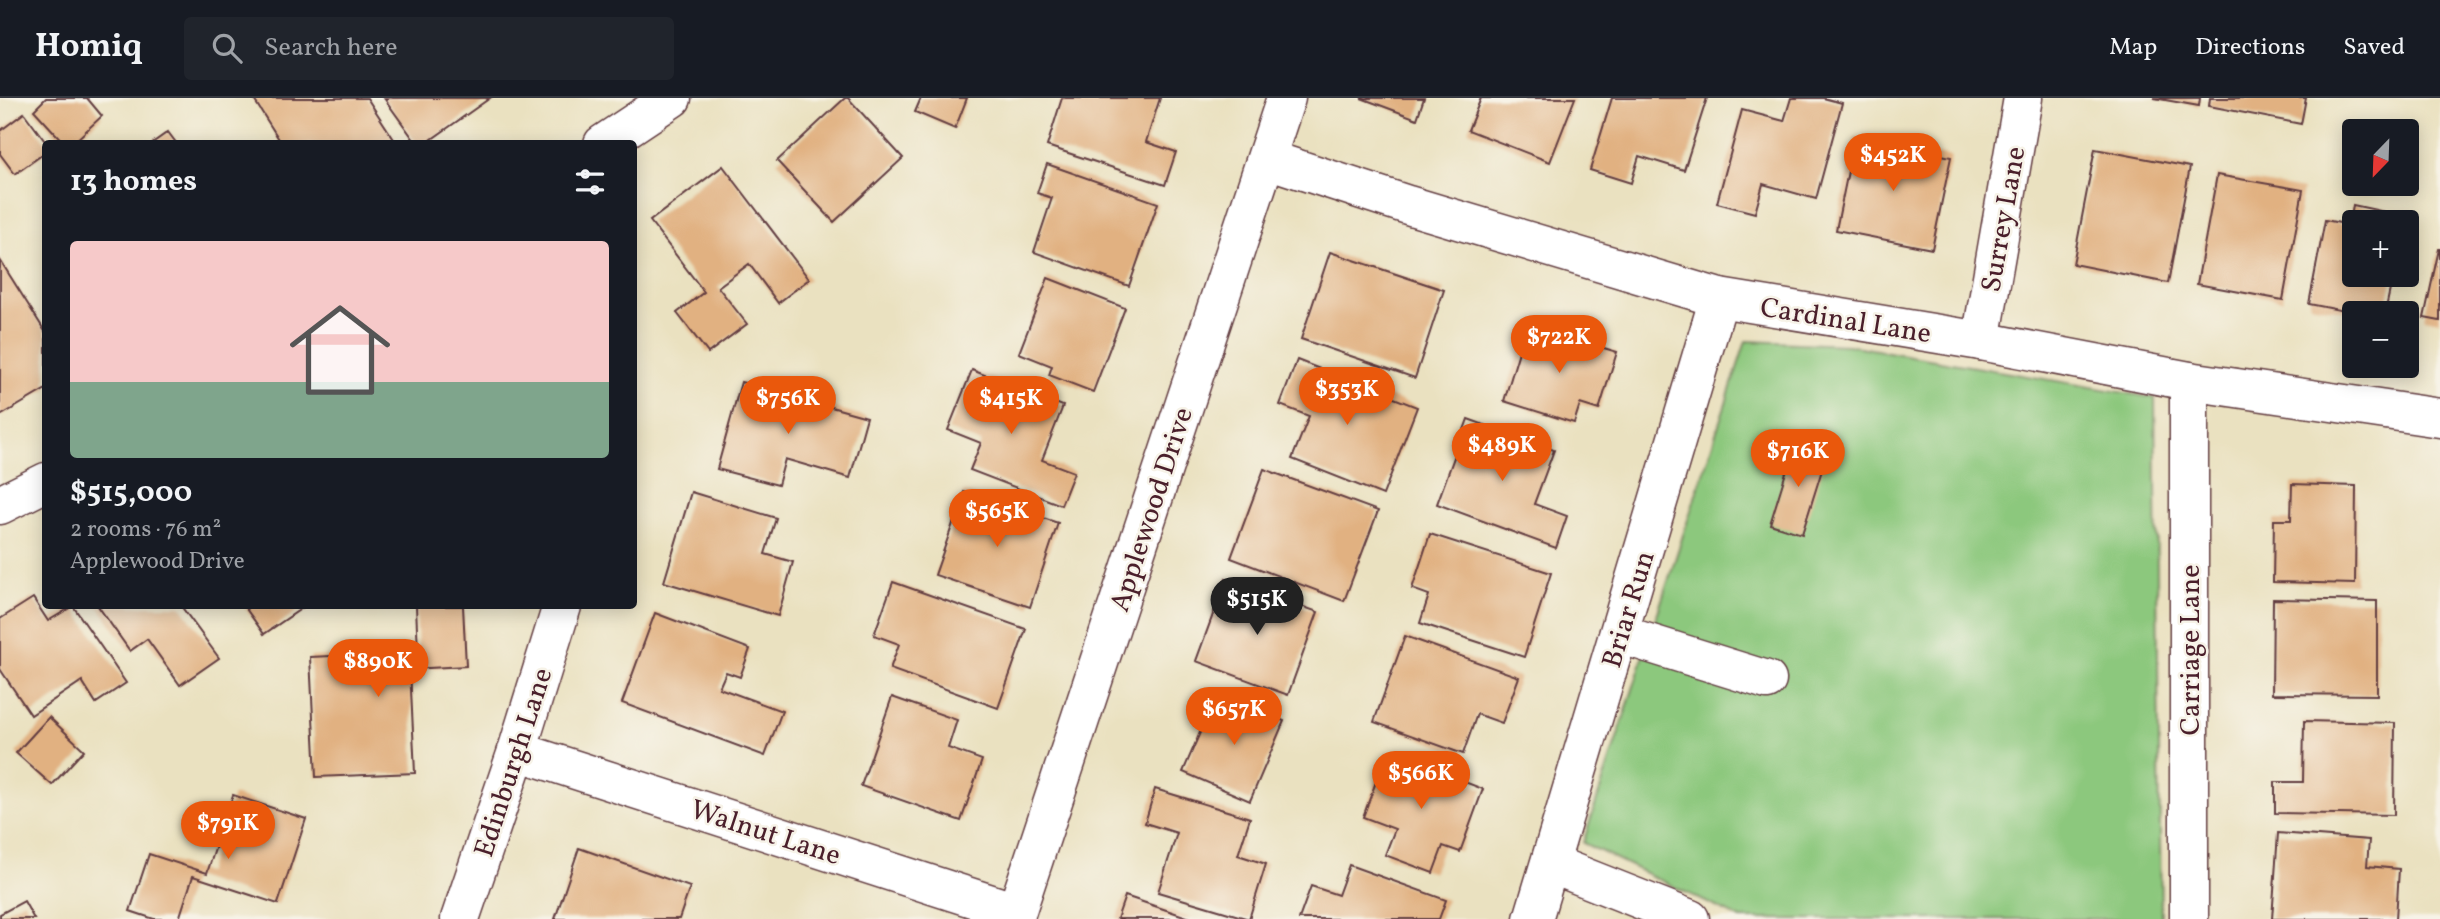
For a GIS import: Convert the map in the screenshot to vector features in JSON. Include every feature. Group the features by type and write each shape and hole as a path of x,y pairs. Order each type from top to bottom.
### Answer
{"street":[{"path":"609,140 672,98"},
{"name":"Applewood Drive","path":"1015,915 1286,98"},
{"name":"Surrey Lane","path":"1981,341 2023,98"},
{"name":"Cardinal Lane","path":"1267,159 1408,205 1719,298 1981,341 2189,381 2440,418"},
{"name":"Briar Run","path":"1533,919 1719,298"},
{"name":"Carriage Lane","path":"2189,381 2189,919"},
{"path":"0,505 42,484"},
{"name":"Edinburgh Lane","path":"460,919 517,751 561,609"},
{"path":"1619,634 1767,680"},
{"name":"Walnut Lane","path":"517,751 1015,915"},
{"path":"1551,864 1690,919"}],"green space":[{"path":"1746,341 1848,345 2155,398 2161,919 1741,919 1583,843"}],"building":[{"path":"46,98 87,98 102,116 76,140 61,140 34,110"},
{"path":"253,98 367,98 394,140 279,140"},
{"path":"384,98 490,98 431,140 414,140"},
{"path":"848,98 903,158 834,222 777,161"},
{"path":"921,98 967,98 955,129 915,112"},
{"path":"1062,98 1160,98 1146,142 1176,152 1165,185 1047,146"},
{"path":"1361,98 1424,98 1417,119"},
{"path":"1481,98 1575,98 1550,162 1468,130"},
{"path":"1612,98 1707,98 1684,170 1639,156 1631,183 1590,170"},
{"path":"1791,98 1823,98 1842,103 1816,199 1763,184 1755,213 1717,203 1742,110 1784,121"},
{"path":"2154,98 2200,98 2199,106"},
{"path":"2210,98 2306,98 2301,124 2209,106"},
{"path":"24,113 44,140 42,155 15,174 0,154 0,131"},
{"path":"168,132 174,140 157,140"},
{"path":"1855,137 1951,157 1932,249 1836,230"},
{"path":"2095,149 2190,167 2168,283 2073,264"},
{"path":"1047,164 1158,203 1129,286 1034,252 1052,198 1037,193"},
{"path":"723,166 809,279 778,303 749,264 718,287 747,324 708,353 677,313 704,292 650,221"},
{"path":"2217,175 2303,190 2283,300 2197,284"},
{"path":"2353,205 2376,210 2352,210"},
{"path":"2325,220 2342,223 2342,287 2390,287 2388,301 2342,301 2342,310 2309,304"},
{"path":"2440,249 2440,321 2424,318"},
{"path":"1330,252 1444,290 1415,378 1301,339"},
{"path":"0,260 42,327 42,391 0,416"},
{"path":"1048,278 1125,308 1093,392 1049,375 1052,366 1019,353"},
{"path":"1527,325 1617,352 1599,410 1580,404 1574,423 1504,401"},
{"path":"1297,360 1417,407 1383,495 1292,459 1309,416 1280,405"},
{"path":"972,370 1063,406 1042,460 1074,472 1061,505 970,470 981,443 948,430"},
{"path":"741,382 867,417 850,478 785,459 778,485 717,469"},
{"path":"1468,419 1554,450 1534,504 1567,516 1556,548 1437,504"},
{"path":"1795,443 1827,454 1802,534 1770,524"},
{"path":"1264,469 1378,511 1344,601 1231,558"},
{"path":"2292,484 2356,486 2355,584 2273,582 2274,520 2291,520"},
{"path":"691,492 776,518 765,554 793,562 778,616 664,582"},
{"path":"964,492 1058,523 1030,607 935,575"},
{"path":"1430,534 1551,573 1524,657 1420,623 1429,595 1412,589"},
{"path":"1226,579 1318,612 1288,695 1196,661"},
{"path":"893,582 1026,629 998,708 890,669 899,644 874,635"},
{"path":"33,598 48,621 68,609 75,609 126,683 96,703 82,681 31,715 0,669 0,619"},
{"path":"2273,599 2377,601 2377,695 2272,694"},
{"path":"100,609 183,609 219,658 180,685 147,639 130,651"},
{"path":"246,609 301,609 264,634"},
{"path":"416,609 463,609 466,666 410,669 415,773 316,777 310,657 418,652"},
{"path":"655,613 750,649 740,677 726,672 719,688 782,711 765,756 622,703"},
{"path":"1405,636 1519,677 1502,723 1477,714 1463,754 1374,722"},
{"path":"1217,693 1284,721 1250,801 1183,772"},
{"path":"892,697 957,720 948,748 982,760 961,821 861,786"},
{"path":"49,717 84,750 52,785 16,753"},
{"path":"2304,721 2395,723 2394,815 2275,813 2275,782 2303,782"},
{"path":"1387,752 1483,789 1460,852 1443,846 1433,873 1385,855 1395,829 1363,817"},
{"path":"1155,789 1250,818 1238,855 1266,864 1249,919 1158,892 1177,833 1145,823"},
{"path":"233,795 306,819 278,904 193,876 179,919 154,919 130,911 149,854 207,873"},
{"path":"2278,833 2369,840 2367,866 2399,869 2396,919 2272,919"},
{"path":"579,848 690,887 679,919 555,919"},
{"path":"1349,865 1446,900 1439,919 1299,919 1311,886 1338,895"},
{"path":"1125,896 1193,919 1117,919"},
{"path":"24,901 34,919 0,919 0,914"}]}
